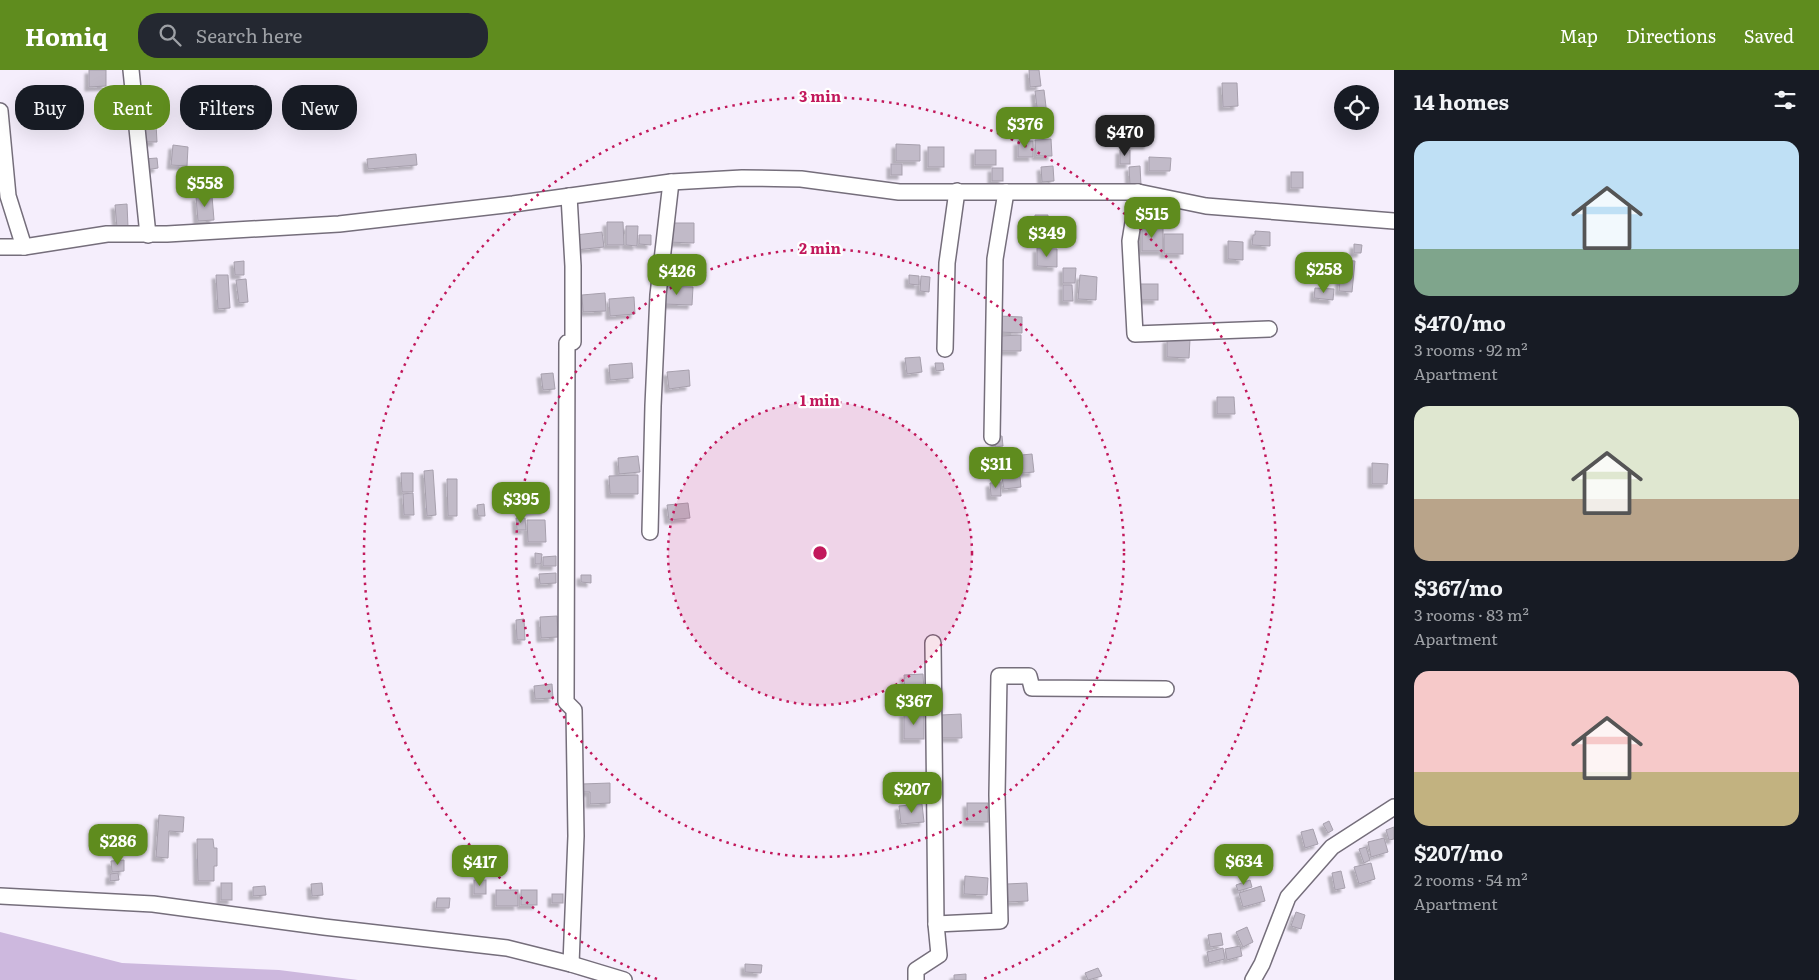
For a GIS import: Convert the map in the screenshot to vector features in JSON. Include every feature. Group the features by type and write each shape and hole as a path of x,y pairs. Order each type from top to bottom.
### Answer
{"street":[{"path":"132,70 148,234"},
{"path":"0,111 8,196 24,247"},
{"path":"0,248 24,247 108,234 148,234 339,224 671,182 742,178 801,179 900,192 1138,192 1206,206 1394,221"},
{"path":"650,532 658,295 671,182"},
{"path":"945,349 947,263 957,191"},
{"path":"992,437 995,259 1006,192"},
{"path":"1138,192 1130,240 1135,334 1269,329"},
{"path":"569,196 573,266 573,342 567,343 566,702 574,710 576,836 572,964"},
{"path":"916,980 916,970 939,956 936,924 933,643"},
{"path":"936,924 1000,921 997,795 999,676 1029,676 1032,688 1166,689"},
{"path":"1253,980 1262,964 1288,897 1332,846 1394,807"},
{"path":"0,896 153,904 324,927 507,948 572,964 624,980"}],"shaded area":[{"path":"0,932 122,963 279,970 358,980 0,980"}],"building":[{"path":"89,70 106,70 106,85 89,87"},
{"path":"1029,70 1039,70 1041,86 1030,87"},
{"path":"1222,83 1237,83 1238,106 1223,107"},
{"path":"1044,90 1047,115 1038,116 1035,91"},
{"path":"1129,116 1130,130 1113,131 1112,117"},
{"path":"1147,129 1148,145 1132,145 1132,130"},
{"path":"145,130 156,130 157,142 145,142"},
{"path":"1051,139 1052,156 1036,156 1035,140"},
{"path":"1018,141 1033,141 1033,157 1018,157"},
{"path":"896,144 920,145 920,161 896,161"},
{"path":"173,145 188,147 187,166 171,165"},
{"path":"928,147 944,147 944,167 928,167"},
{"path":"975,150 996,150 996,165 975,165"},
{"path":"1120,150 1130,150 1130,164 1120,164"},
{"path":"416,154 417,165 368,169 367,159"},
{"path":"1149,157 1171,158 1170,171 1149,171"},
{"path":"157,158 158,168 146,170 144,159"},
{"path":"891,164 902,164 902,175 891,175"},
{"path":"1053,166 1054,181 1042,182 1041,167"},
{"path":"1140,166 1141,185 1130,186 1129,167"},
{"path":"207,168 209,184 194,186 192,170"},
{"path":"992,168 1003,168 1003,181 992,181"},
{"path":"1291,172 1303,172 1303,188 1291,188"},
{"path":"212,196 214,220 198,221 196,197"},
{"path":"127,204 128,227 117,228 115,205"},
{"path":"1035,215 1048,215 1048,238 1034,237"},
{"path":"607,222 623,222 624,245 607,245"},
{"path":"667,223 694,223 694,243 666,242"},
{"path":"626,226 638,226 637,246 626,245"},
{"path":"1142,227 1163,227 1163,251 1142,251"},
{"path":"1255,231 1270,232 1270,246 1252,245"},
{"path":"602,232 604,247 576,250 575,235"},
{"path":"1164,234 1183,234 1183,254 1164,254"},
{"path":"639,235 651,235 651,245 639,244"},
{"path":"1228,241 1243,242 1243,260 1228,259"},
{"path":"1354,244 1362,245 1361,253 1354,253"},
{"path":"1037,248 1057,249 1057,267 1037,266"},
{"path":"1342,260 1355,261 1352,292 1339,291"},
{"path":"244,261 244,275 235,275 234,262"},
{"path":"1063,268 1076,268 1075,283 1063,283"},
{"path":"216,275 228,275 230,308 218,309"},
{"path":"909,275 919,276 919,285 909,284"},
{"path":"1080,275 1097,277 1096,300 1078,299"},
{"path":"921,276 930,277 929,292 920,291"},
{"path":"246,279 248,302 239,303 236,280"},
{"path":"1138,284 1158,284 1158,300 1138,300"},
{"path":"1063,285 1072,285 1073,301 1063,301"},
{"path":"663,286 693,287 692,305 662,304"},
{"path":"1315,288 1334,289 1333,300 1314,298"},
{"path":"605,293 606,311 583,312 582,295"},
{"path":"634,297 635,314 610,316 609,299"},
{"path":"999,316 1022,317 1022,333 999,332"},
{"path":"1021,335 1021,351 1000,351 1000,336"},
{"path":"1167,339 1190,339 1189,358 1167,357"},
{"path":"920,357 922,372 907,374 905,358"},
{"path":"632,363 633,378 610,380 609,365"},
{"path":"935,363 943,363 944,370 936,371"},
{"path":"689,370 690,386 669,389 667,372"},
{"path":"553,373 555,389 543,390 541,374"},
{"path":"1217,397 1234,397 1235,414 1217,414"},
{"path":"1002,436 1003,446 995,447 994,437"},
{"path":"1032,454 1034,472 1013,474 1011,456"},
{"path":"638,456 640,472 619,474 618,458"},
{"path":"1372,463 1388,464 1387,484 1372,484"},
{"path":"433,470 436,515 427,516 424,471"},
{"path":"401,473 413,473 413,492 402,492"},
{"path":"638,475 638,494 610,494 609,476"},
{"path":"1020,476 1021,487 1004,489 1002,478"},
{"path":"447,479 457,479 457,516 448,516"},
{"path":"1000,482 1001,496 991,496 990,483"},
{"path":"543,492 545,510 528,512 526,494"},
{"path":"413,493 414,515 404,515 403,494"},
{"path":"688,503 690,518 669,520 667,505"},
{"path":"484,504 485,516 478,516 477,505"},
{"path":"516,518 525,518 526,530 517,530"},
{"path":"527,520 545,520 546,542 528,542"},
{"path":"535,553 542,554 541,564 535,564"},
{"path":"556,556 556,566 543,566 543,557"},
{"path":"556,573 556,583 540,584 539,574"},
{"path":"581,575 591,575 591,583 581,582"},
{"path":"557,616 558,637 541,638 540,617"},
{"path":"524,619 525,640 517,640 516,620"},
{"path":"923,674 924,690 905,692 904,675"},
{"path":"552,684 553,698 535,699 534,686"},
{"path":"904,713 924,713 924,739 904,739"},
{"path":"961,714 962,738 942,738 941,715"},
{"path":"610,783 610,803 590,804 590,792 583,792 582,784"},
{"path":"967,803 988,803 988,822 967,822"},
{"path":"922,804 924,822 901,824 899,806"},
{"path":"159,815 184,817 183,832 169,831 168,858 156,857"},
{"path":"1329,821 1333,830 1328,833 1323,824"},
{"path":"1394,827 1394,839 1389,840 1386,830"},
{"path":"1313,829 1318,844 1305,848 1301,832"},
{"path":"1384,838 1388,852 1371,857 1368,842"},
{"path":"197,839 213,839 214,848 217,848 217,866 214,866 214,881 198,881"},
{"path":"1366,847 1370,860 1364,863 1359,849"},
{"path":"124,860 124,871 112,872 111,861"},
{"path":"1371,863 1375,879 1359,884 1354,867"},
{"path":"1341,871 1345,888 1335,890 1332,873"},
{"path":"118,873 119,880 110,881 110,874"},
{"path":"965,876 988,878 987,895 964,894"},
{"path":"474,880 486,880 486,894 474,894"},
{"path":"1250,880 1252,887 1238,891 1236,885"},
{"path":"221,883 232,883 232,900 221,900"},
{"path":"322,883 323,895 312,896 311,884"},
{"path":"1027,883 1028,901 1008,902 1007,884"},
{"path":"265,886 266,895 253,896 253,887"},
{"path":"1261,886 1265,901 1243,907 1239,893"},
{"path":"496,890 518,890 518,906 496,906"},
{"path":"521,890 537,890 537,905 521,905"},
{"path":"552,894 563,894 563,903 552,903"},
{"path":"437,898 450,898 449,908 436,908"},
{"path":"1296,912 1305,915 1301,929 1291,926"},
{"path":"1247,927 1253,942 1243,947 1236,932"},
{"path":"1221,933 1223,945 1210,947 1208,935"},
{"path":"1240,946 1242,956 1227,960 1225,949"},
{"path":"1223,948 1225,959 1209,963 1207,952"},
{"path":"745,964 762,965 761,973 745,972"},
{"path":"1098,968 1102,976 1088,980 1085,973"},
{"path":"966,974 966,980 954,980 954,975"}]}
